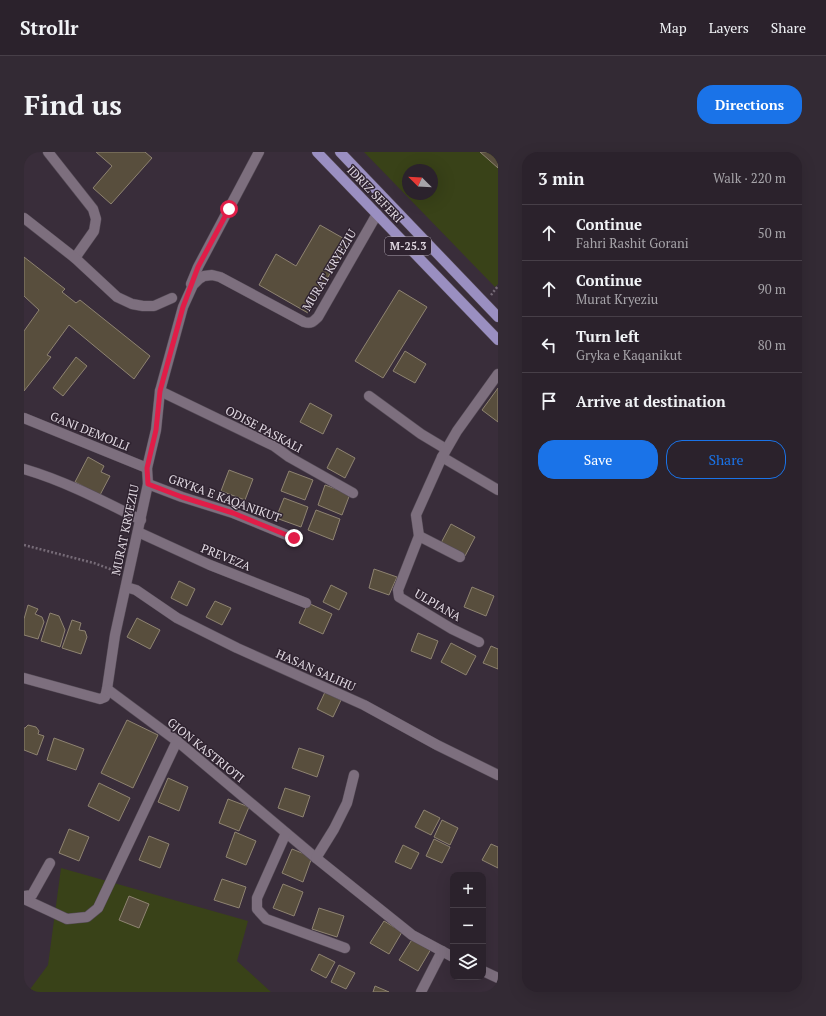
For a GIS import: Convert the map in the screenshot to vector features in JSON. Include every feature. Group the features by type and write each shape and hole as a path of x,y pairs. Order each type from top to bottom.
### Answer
{"main road":[{"name":"IDRIZ SEFERI","path":"317,152 498,340"},
{"name":"IDRIZ SEFERI","path":"340,152 496,310"}],"street":[{"path":"48,152 93,209 96,219 94,231 76,258"},
{"path":"183,307 198,267 259,152"},
{"name":"MURAT KRYEZIU","path":"107,689 115,635 148,484 147,468 156,430 160,391 183,307 193,285 204,276 212,275 304,322 313,322 318,317 377,214"},
{"path":"24,218 76,258 117,297 132,304 143,306 154,306 172,298"},
{"name":"ULPIANA","path":"479,642 452,629 399,597 398,590 419,536 416,515 444,453 457,431 498,374"},
{"name":"ODISE PASKALI","path":"160,391 274,446 353,493"},
{"path":"369,396 421,434 444,453 498,490"},
{"name":"GANI DEMOLLI","path":"24,418 147,468"},
{"path":"24,469 50,477 141,520"},
{"name":"GRYKA E KAQANIKUT","path":"148,484 182,497 233,513 294,538"},
{"name":"PREVEZA","path":"138,532 210,565 306,603"},
{"path":"419,536 460,557"},
{"name":"HASAN SALIHU","path":"126,587 136,590 177,618 237,648 364,705 498,775"},
{"path":"24,678 100,699 105,697 107,689"},
{"name":"GJON KASTRIOTI","path":"107,689 177,741 316,858 412,934 450,954"},
{"path":"24,898 67,919 87,917 98,908 177,741"},
{"path":"316,858 334,829 347,802 354,775"},
{"path":"286,833 257,898 257,909 266,919 345,948"},
{"path":"24,898 32,895 50,863"},
{"path":"421,992 450,954"},
{"path":"486,972 498,978"}],"path":[{"path":"490,296 498,286"},
{"path":"24,545 94,564 128,576"}],"green space":[{"path":"364,152 498,152 498,284 495,287 411,200 438,200 438,164 402,164 402,191"},
{"path":"61,868 248,921 237,961 271,992 28,992 48,965"}],"building":[{"path":"96,152 145,152 152,158 111,204 93,188 112,166"},
{"path":"480,152 498,152 498,168"},
{"path":"320,225 348,241 308,313 259,285 276,254 296,266"},
{"path":"24,257 65,289 62,292 76,303 80,300 150,356 134,379 69,325 47,355 51,357 24,391 24,331 39,310 24,296"},
{"path":"399,290 427,307 383,378 355,361"},
{"path":"405,351 426,364 415,383 393,371"},
{"path":"76,357 87,366 63,396 53,388"},
{"path":"498,388 498,422 482,410"},
{"path":"310,403 332,415 323,434 300,422"},
{"path":"337,448 355,458 345,478 327,468"},
{"path":"88,457 104,466 101,472 110,476 100,495 75,482"},
{"path":"229,470 253,479 245,500 221,491"},
{"path":"289,471 313,480 305,500 281,491"},
{"path":"325,485 350,494 342,515 318,505"},
{"path":"284,498 308,507 301,527 276,518"},
{"path":"316,510 340,519 333,540 308,530"},
{"path":"451,524 475,537 465,556 441,543"},
{"path":"374,569 397,577 389,595 369,588"},
{"path":"179,581 195,589 187,606 171,598"},
{"path":"331,585 347,593 339,610 323,602"},
{"path":"472,587 494,596 486,616 464,607"},
{"path":"215,601 231,608 222,625 206,617"},
{"path":"308,603 332,614 323,634 299,623"},
{"path":"28,605 38,609 35,614 42,617 44,622 38,639 24,635 24,619"},
{"path":"50,613 59,616 65,630 60,647 41,641"},
{"path":"137,618 160,630 150,649 127,637"},
{"path":"72,620 81,623 79,630 85,631 87,637 81,654 62,648"},
{"path":"418,633 438,641 431,659 411,651"},
{"path":"451,643 476,656 466,675 441,662"},
{"path":"491,646 498,649 498,669 483,663"},
{"path":"325,692 341,700 333,717 317,709"},
{"path":"127,720 158,735 133,788 101,773"},
{"path":"28,725 36,727 39,731 38,734 44,736 37,755 24,750 24,728"},
{"path":"54,738 84,749 76,770 47,760"},
{"path":"299,748 324,756 317,777 292,768"},
{"path":"168,778 188,787 179,811 158,802"},
{"path":"99,783 130,798 119,821 88,806"},
{"path":"285,788 310,796 303,817 278,808"},
{"path":"228,799 249,807 239,831 219,823"},
{"path":"424,810 440,818 431,835 415,827"},
{"path":"442,820 458,828 450,845 434,837"},
{"path":"69,829 89,837 79,861 59,853"},
{"path":"235,832 256,841 246,865 226,857"},
{"path":"149,836 169,844 160,868 139,860"},
{"path":"434,839 450,847 442,863 426,856"},
{"path":"491,844 498,847 498,868 482,860"},
{"path":"403,845 419,853 411,869 395,862"},
{"path":"292,849 312,857 303,882 282,873"},
{"path":"222,879 246,887 239,908 214,900"},
{"path":"283,884 303,892 294,916 273,908"},
{"path":"129,896 149,904 139,928 119,920"},
{"path":"319,908 344,916 337,937 312,929"},
{"path":"384,921 402,932 389,954 370,943"},
{"path":"413,938 431,949 418,971 399,960"},
{"path":"319,954 335,962 326,978 311,970"},
{"path":"339,965 355,973 346,989 331,982"},
{"path":"375,986 389,992 373,992"}],"route":[{"path":"229,209 198,267 183,307 160,391 156,430 147,468 148,484 182,497 233,513 294,538"}]}
